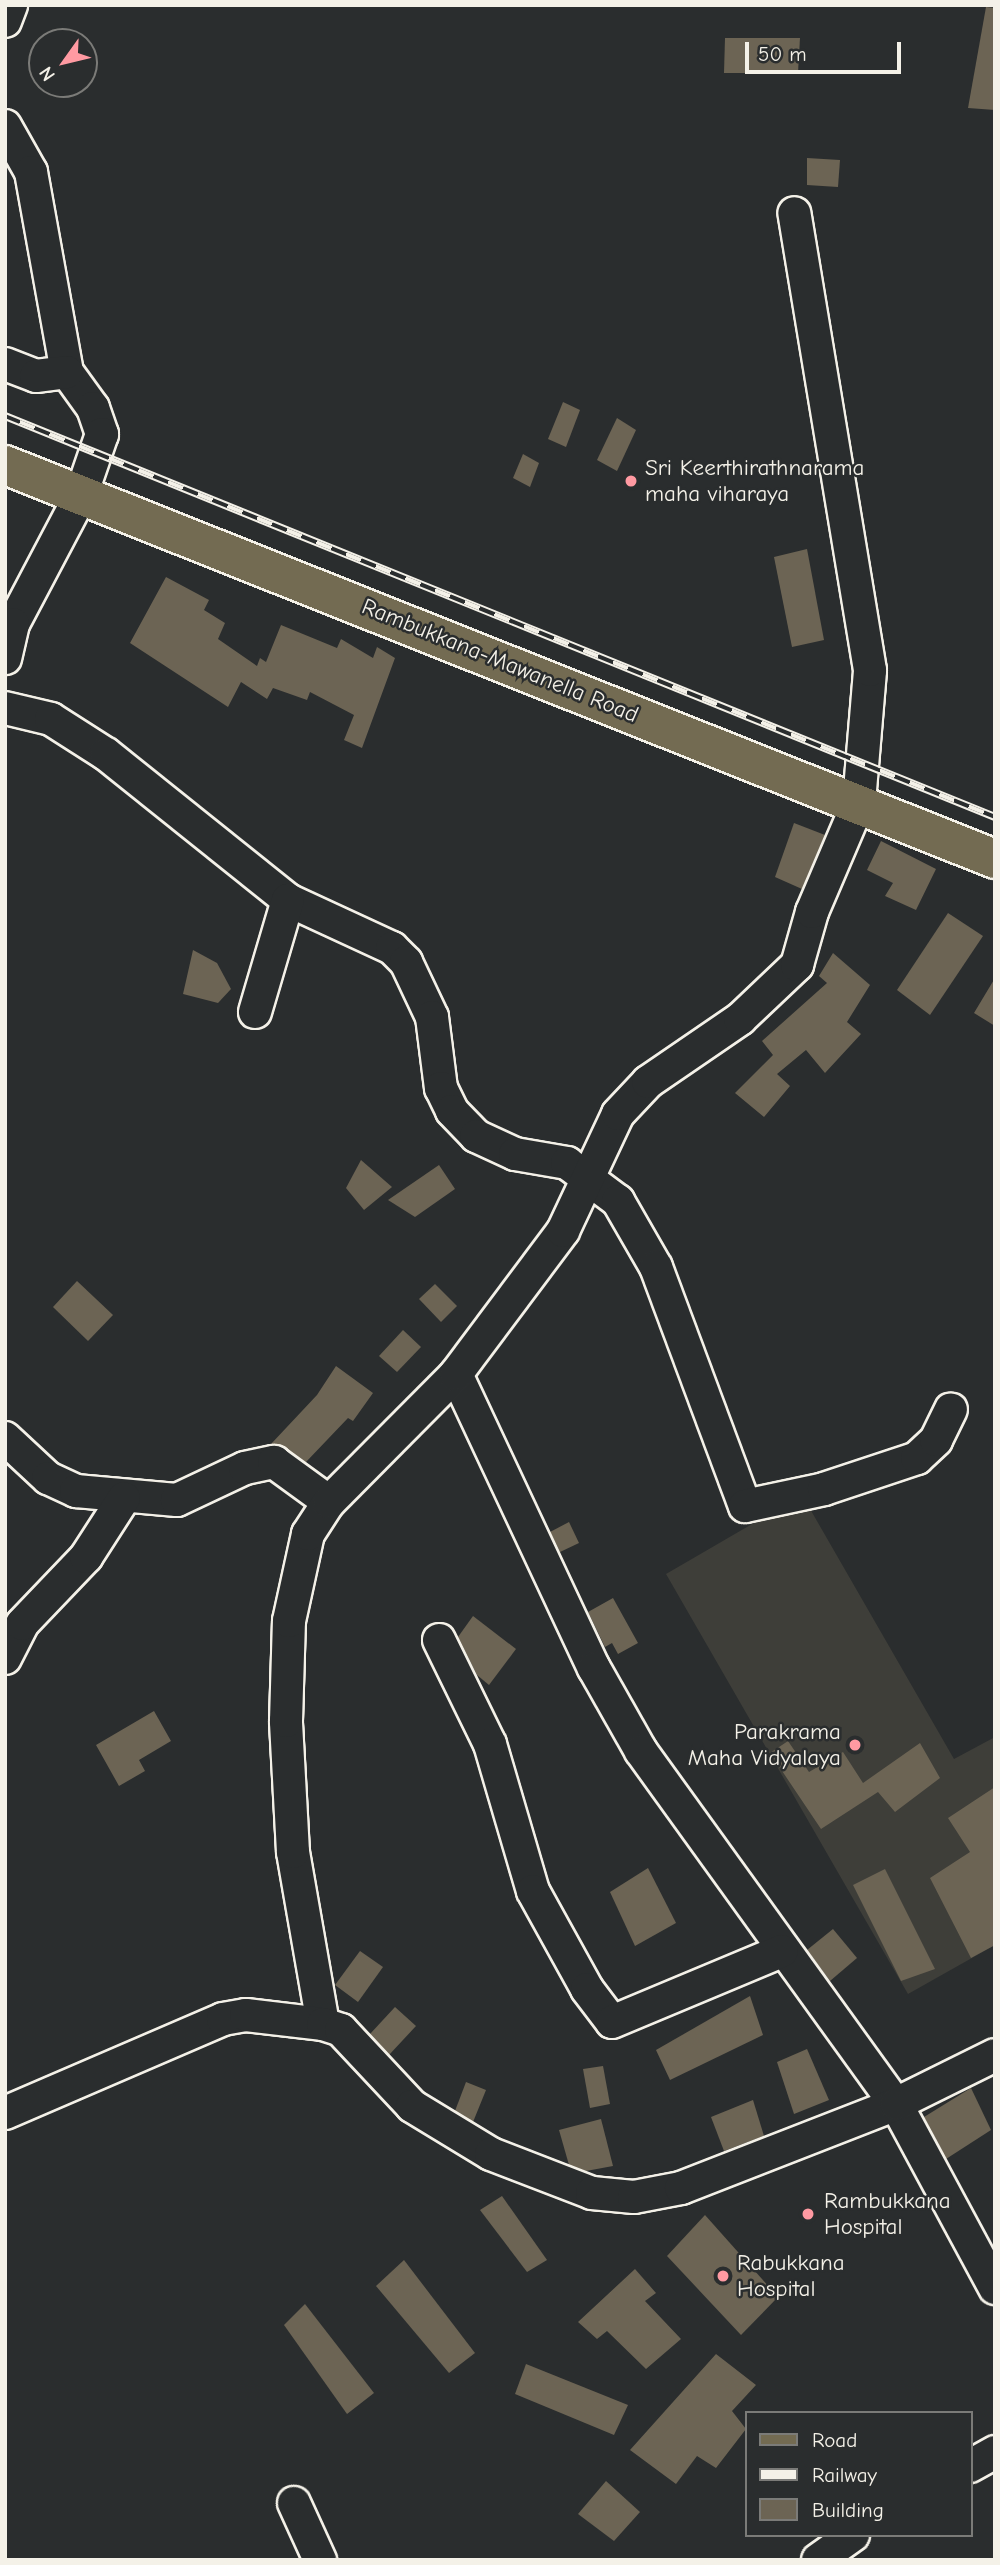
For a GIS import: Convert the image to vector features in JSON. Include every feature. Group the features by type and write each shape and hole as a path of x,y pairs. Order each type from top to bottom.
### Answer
{"main road":[{"name":"Rambukkana-Mawanella Road","path":"5,465 995,859"}],"street":[{"path":"5,21 11,5"},
{"path":"5,126 32,172 67,372 93,408 102,434 81,495 13,624 5,658"},
{"path":"323,2024 293,1853 286,1721 289,1621 308,1534 329,1502 457,1374 563,1231 618,1114 648,1082 740,1019 797,965 859,803 870,670 794,213"},
{"path":"5,365 36,376 67,372"},
{"path":"5,708 51,719 106,754 288,900 392,948 406,962 432,1017 441,1088 452,1111 476,1136 515,1154 566,1163 590,1176 618,1202 656,1267 745,1506 824,1489 917,1458 936,1440 951,1409"},
{"path":"255,1012 288,900"},
{"path":"457,1374 607,1692 641,1751 782,1951 896,2104 995,2288"},
{"path":"5,1438 48,1478 76,1490 124,1498 177,1500 245,1468 274,1462 329,1502"},
{"path":"5,1658 22,1624 86,1557 124,1498"},
{"path":"439,1640 490,1744 533,1891 587,1989 612,2022 782,1951"},
{"path":"5,2113 223,2019 247,2015 323,2024 341,2030 412,2106 491,2154 592,2193 635,2197 681,2188 896,2104 995,2056"},
{"path":"972,2465 995,2452"},
{"path":"294,2503 320,2560"},
{"path":"818,2560 850,2537"}],"shaded area":[{"name":"Parakrama Maha Vidyalaya","path":"802,1495 954,1759 995,1737 995,1945 908,1994 666,1574"}],"building":[{"path":"986,7 995,8 995,110 968,108"},
{"path":"725,38 800,38 798,73 724,73"},
{"path":"807,158 840,160 838,187 807,185"},
{"path":"563,402 580,410 566,447 548,439"},
{"path":"617,418 636,430 617,471 597,460"},
{"path":"523,454 539,463 530,487 513,478"},
{"path":"807,549 824,640 792,647 774,557"},
{"path":"166,577 209,600 204,610 225,623 218,639 257,666 260,658 266,662 281,625 337,648 341,639 373,658 377,647 395,658 362,748 344,740 354,715 310,692 307,700 273,688 267,699 241,682 228,707 130,643"},
{"path":"794,823 825,835 802,889 775,877"},
{"path":"881,841 936,869 916,910 885,896 893,883 867,870"},
{"path":"948,913 983,936 930,1015 897,990"},
{"path":"193,950 217,963 231,989 218,1003 183,994"},
{"path":"833,953 870,985 847,1022 861,1034 825,1073 806,1050 777,1074 790,1086 764,1117 735,1093 773,1055 762,1041 827,983 819,976"},
{"path":"995,978 995,1026 974,1013"},
{"path":"361,1160 392,1187 364,1210 346,1188"},
{"path":"439,1165 455,1189 415,1217 388,1200"},
{"path":"77,1281 113,1315 88,1341 53,1307"},
{"path":"435,1284 457,1306 441,1322 419,1299"},
{"path":"403,1330 421,1347 397,1372 379,1356"},
{"path":"336,1366 373,1393 353,1421 348,1418 306,1462 271,1444 317,1395"},
{"path":"569,1522 579,1543 560,1552 550,1532"},
{"path":"613,1598 638,1643 618,1654 612,1643 605,1647 588,1612"},
{"path":"473,1616 516,1649 489,1685 477,1675 458,1637"},
{"path":"154,1711 171,1741 139,1760 145,1771 119,1786 96,1745"},
{"path":"788,1741 809,1772 843,1752 863,1783 920,1743 940,1778 895,1812 878,1792 821,1829 770,1753"},
{"path":"995,1787 995,1945 971,1958 930,1878 970,1852 948,1818"},
{"path":"648,1868 676,1923 635,1946 610,1892"},
{"path":"885,1869 935,1969 901,1981 853,1885"},
{"path":"833,1929 857,1958 830,1981 807,1950"},
{"path":"360,1951 383,1967 358,2002 335,1985"},
{"path":"750,1996 763,2035 670,2080 656,2050"},
{"path":"395,2007 416,2026 389,2055 370,2034"},
{"path":"807,2049 829,2100 794,2114 777,2062"},
{"path":"603,2066 610,2104 590,2108 583,2069"},
{"path":"466,2082 486,2090 473,2122 455,2111"},
{"path":"971,2088 991,2130 946,2159 924,2117"},
{"path":"753,2100 764,2136 724,2151 711,2117"},
{"path":"601,2119 613,2166 586,2171 569,2165 559,2130"},
{"path":"502,2196 547,2260 527,2272 480,2210"},
{"name":"Rabukkana Hospital","path":"705,2215 778,2297 741,2335 667,2256"},
{"path":"404,2260 475,2353 449,2373 376,2286"},
{"path":"635,2269 656,2293 645,2301 681,2339 646,2369 607,2331 597,2339 578,2322"},
{"path":"305,2304 374,2393 347,2414 284,2325"},
{"path":"716,2354 756,2385 732,2411 744,2426 744,2432 716,2468 697,2456 676,2484 630,2450"},
{"path":"526,2364 628,2405 614,2435 515,2394"},
{"path":"606,2481 640,2512 614,2541 578,2514"}],"railway":[{"path":"5,416 995,817"}],"place":[{"name":"Sri Keerthirathnarama maha viharaya","path":"631,481"},
{"name":"Parakrama Maha Vidyalaya","path":"855,1745"},
{"name":"Rambukkana Hospital","path":"808,2214"},
{"name":"Rabukkana Hospital","path":"723,2276"}]}
